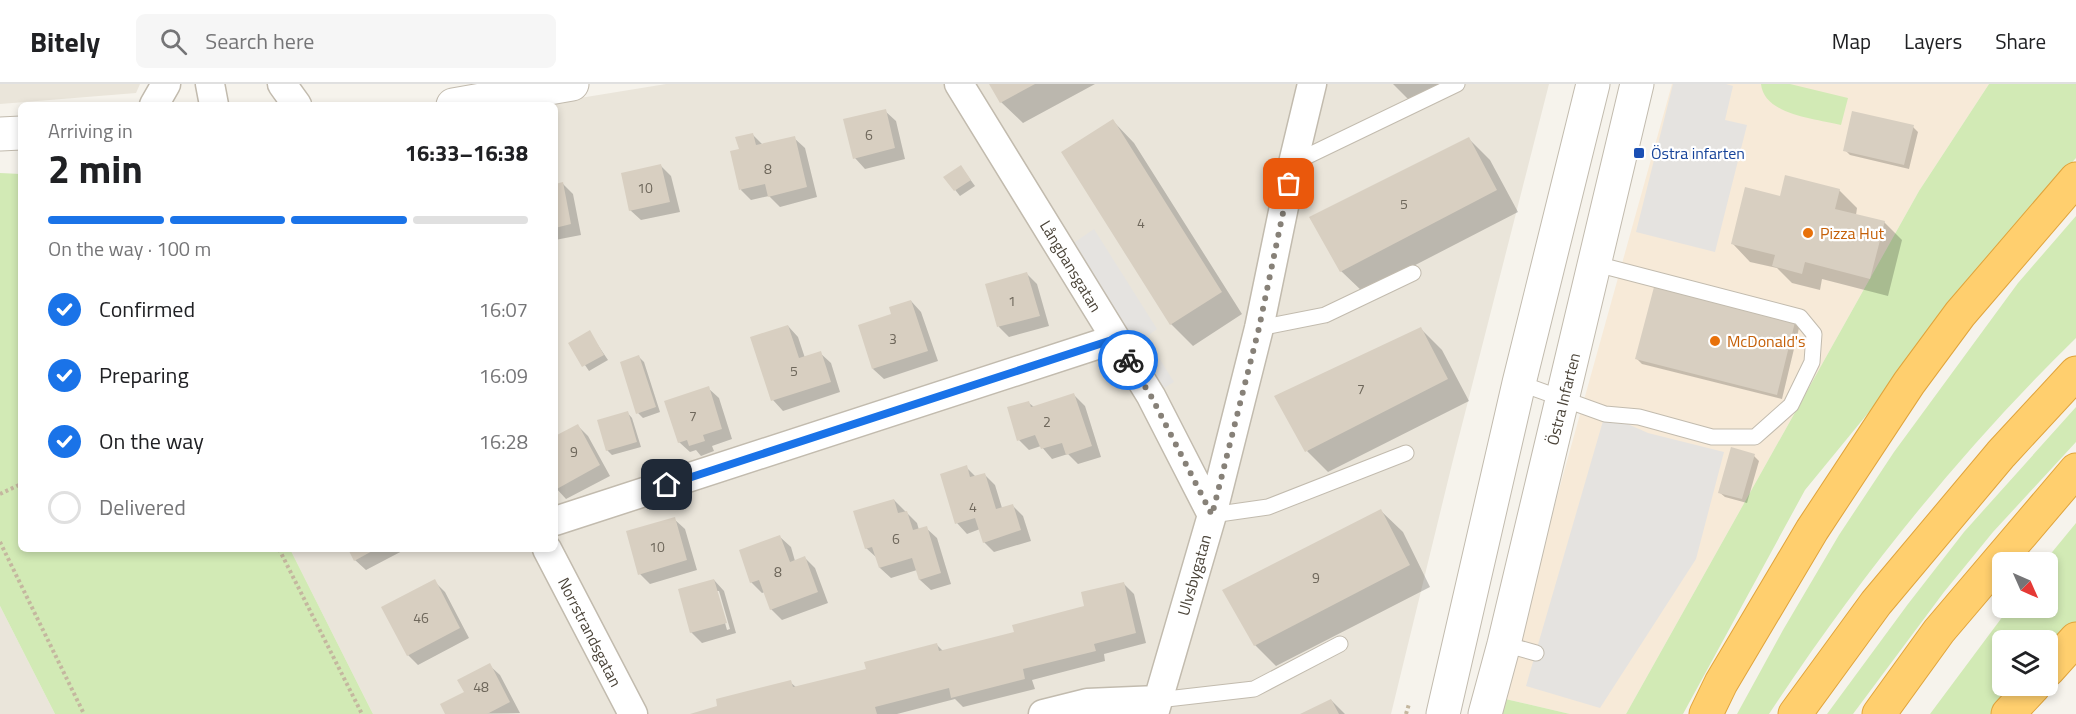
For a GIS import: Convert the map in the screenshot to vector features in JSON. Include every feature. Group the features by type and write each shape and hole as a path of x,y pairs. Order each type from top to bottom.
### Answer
{"highway":[{"path":"1706,714 1721,683 1812,530 1909,383 1960,314 2076,179"},
{"path":"1795,714 1876,603 2001,454 2076,373"},
{"path":"1879,714 1939,631 2076,470"},
{"path":"2058,659 2076,639"},
{"path":"2008,714 2025,696"}],"street":[{"path":"156,102 166,84"},
{"path":"210,84 213,102"},
{"path":"282,84 295,102"},
{"path":"470,102 572,84"},
{"name":"Långbansgatan","path":"959,84 1151,396 1212,515"},
{"name":"Ulvsbygatan","path":"1156,707 1212,515 1259,328 1312,84"},
{"path":"1443,714 1519,383 1593,84"},
{"name":"Östra Infarten","path":"1485,714 1596,264 1637,84"},
{"path":"0,134 18,133"},
{"path":"558,520 1115,339"},
{"name":"Norrstrandsgatan","path":"550,552 633,714"},
{"path":"1042,714 1088,703 1156,707"}],"lane":[{"path":"1293,163 1457,84"},
{"path":"1519,383 1605,414 1639,417 1712,437 1755,437 1791,405 1812,362 1814,334 1800,317 1596,264"},
{"path":"1259,328 1325,315 1413,273"},
{"path":"1212,515 1268,507 1406,453"},
{"path":"1156,707 1254,689 1340,644"},
{"path":"1504,644 1536,653"}],"path":[{"path":"0,494 18,485"},
{"path":"0,542 84,714"},
{"path":"281,552 362,714"}],"shaded area":[{"path":"0,84 140,84 136,93 0,104"},
{"path":"666,84 1549,84 1391,714 373,714 292,552 558,552 558,102 555,102"},
{"path":"1672,84 1989,84 1919,191 1626,714 1570,714 1501,698"},
{"path":"1673,84 1733,86 1725,120 1747,125 1715,252 1636,232"},
{"path":"1094,229 1157,329 1146,337 1174,382 1151,396 1062,251"},
{"path":"1605,414 1648,433 1724,452 1696,559 1600,708 1526,686"},
{"path":"0,606 55,714 0,714"}],"green space":[{"path":"1761,84 1790,84 1848,98 1841,125 1805,118 1781,109 1771,103 1764,94"},
{"path":"1989,84 2076,84 2076,158 2014,226 1878,401 1805,490 1683,714 1626,714 1919,191"},
{"path":"0,173 18,174 18,552 292,552 373,714 55,714 0,606"},
{"path":"2076,216 2076,338 1992,425 1912,518 1838,614 1769,714 1737,714 1839,535 1894,452 2018,283"},
{"path":"2076,407 2076,442 1993,532 1944,592 1853,714 1827,714 1964,532"},
{"path":"2076,523 2076,627 2058,646 2058,630 1993,630 2002,618 2058,618 2058,552 2052,552"},
{"path":"1992,631 1992,696 2010,696 1993,714 1930,714"},
{"path":"1501,698 1570,714 1498,714"}],"building":[{"path":"989,84 1035,84 1000,103"},
{"path":"886,109 895,148 853,159 843,119"},
{"path":"1852,111 1914,125 1904,165 1843,151"},
{"path":"1113,119 1222,292 1170,325 1061,152"},
{"path":"753,133 756,145 795,136 807,187 768,197 765,184 739,190 730,151 739,149 735,137"},
{"path":"1469,137 1497,190 1340,272 1309,217"},
{"path":"661,164 670,202 629,211 621,173"},
{"path":"961,165 971,180 954,191 943,177"},
{"name":"Pizza Hut","path":"1785,175 1840,189 1835,209 1885,221 1870,279 1805,262 1802,274 1772,266 1775,255 1731,244 1745,187 1780,196"},
{"path":"563,182 571,224 558,227 558,183"},
{"path":"1027,272 1040,316 997,327 985,284"},
{"name":"McDonald's","path":"1654,287 1795,322 1777,395 1635,359"},
{"path":"911,300 928,351 872,369 858,325 891,314 889,307"},
{"path":"788,325 799,358 821,351 831,382 771,401 750,337"},
{"path":"1421,327 1448,379 1305,452 1274,396"},
{"path":"590,330 604,355 582,367 568,343"},
{"path":"639,355 656,407 636,414 620,362"},
{"path":"709,386 722,429 703,435 705,441 689,446 687,440 678,443 664,401"},
{"path":"1074,393 1092,446 1066,455 1062,443 1041,449 1035,435 1017,441 1007,407 1029,401 1031,407"},
{"path":"628,411 637,442 606,451 597,420"},
{"path":"578,424 600,465 558,488 558,434"},
{"path":"1731,447 1755,454 1742,499 1718,493"},
{"path":"967,465 970,477 985,473 996,509 1013,504 1021,530 983,543 975,518 955,524 940,474"},
{"path":"894,499 898,513 907,511 913,530 927,526 941,573 919,580 912,558 879,568 872,547 865,549 853,511"},
{"path":"1381,509 1410,565 1254,646 1222,590"},
{"path":"675,517 687,560 638,575 626,531"},
{"path":"780,535 790,562 805,556 818,592 770,610 759,580 750,583 739,550"},
{"path":"350,552 370,552 354,561"},
{"path":"435,579 460,628 407,656 381,607"},
{"path":"714,579 727,623 690,633 678,589"},
{"path":"1124,582 1136,633 1094,644 1096,651 1023,669 1025,679 951,698 949,688 875,707 877,714 690,714 717,706 716,699 791,680 793,687 866,669 864,662 937,643 939,651 1014,632 1012,625 1084,606 1081,592"},
{"path":"490,663 510,702 487,714 445,714 440,704 464,692 457,680"},
{"path":"1331,699 1339,714 1300,714"}],"way so far":[{"path":"1128,360 1151,396 1212,515 1259,328 1289,184"}],"place":[{"name":"Östra infarten","path":"1639,153"},
{"name":"Pizza Hut","path":"1808,233"},
{"name":"McDonald's","path":"1715,341"}],"route":[{"path":"667,485 1115,339 1128,360"}]}
